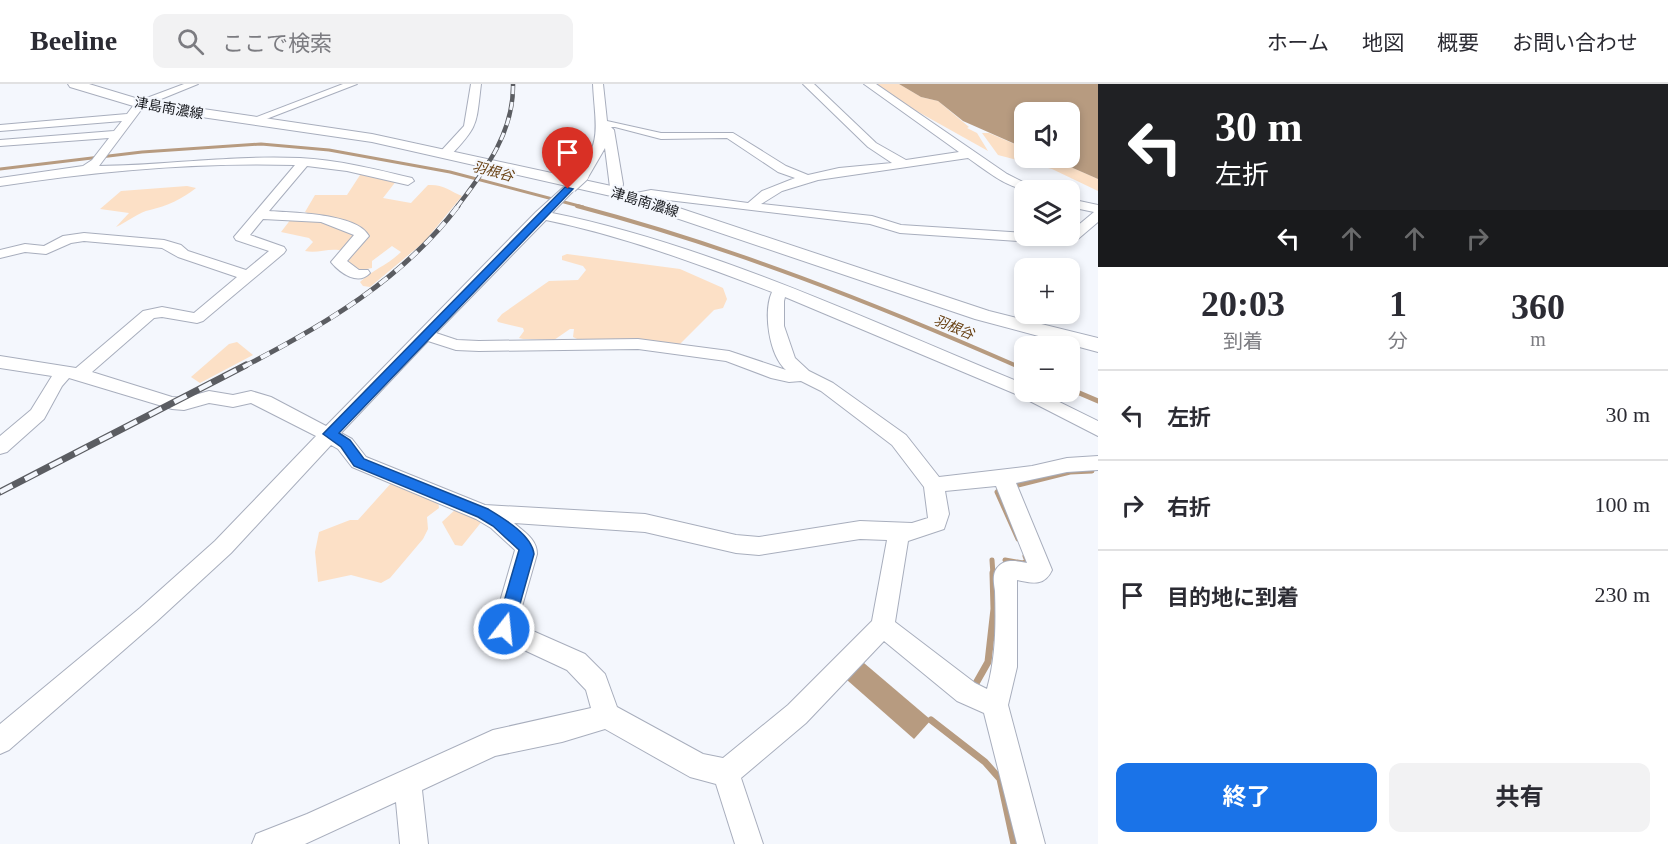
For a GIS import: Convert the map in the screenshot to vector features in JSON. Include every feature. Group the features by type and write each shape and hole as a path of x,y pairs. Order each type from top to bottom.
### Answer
{"main road":[{"name":"津島南濃線","path":"75,84 135,110 252,121 372,138 636,197 982,315 1098,345"}],"street":[{"path":"0,128 135,110 193,84"},
{"path":"252,121 352,84"},
{"path":"445,154 470,126 476,84"},
{"path":"0,741 148,615 223,546 425,335 583,176 601,150 602,124 598,84"},
{"path":"808,84 873,145 903,164"},
{"path":"869,84 1003,177 1014,182"},
{"path":"91,166 117,137 135,110"},
{"path":"602,124 615,124 661,135 729,135 782,169 807,179"},
{"path":"602,124 610,132 616,192"},
{"path":"0,143 117,137"},
{"path":"751,207 768,192 807,179 838,172 873,170 971,154"},
{"path":"0,182 91,166 101,170 234,161 330,164 408,181"},
{"path":"0,447 38,414 55,383 72,373 149,314 162,312 197,318 279,250 241,237 304,162"},
{"path":"636,197 651,194 872,220 900,229 1048,239 1073,236 1098,211 1080,206"},
{"path":"544,213 612,231 689,256 781,290 1014,386"},
{"path":"259,215 323,218 360,232 362,236 338,262 357,275 363,273"},
{"path":"0,254 25,248 46,250 74,238 112,238 164,244 176,248 183,254 249,276"},
{"path":"483,513 645,523 736,544 759,546 860,530 912,532 937,523 939,514 934,485 899,440 827,387 803,375 787,361 776,326 776,301 781,290"},
{"path":"425,335 456,345 479,346 638,344 729,357 771,372 789,376 803,375"},
{"path":"0,363 72,373 154,399 184,404 209,397 232,401 251,397 265,401 330,434 345,444 359,462 483,513 498,522 526,547 526,554 504,629 576,662 596,683 607,716 700,767 726,772 744,760 797,714 883,626 899,532"},
{"path":"1046,402 1098,429"},
{"path":"934,485 1032,474 1067,465 1098,463"},
{"path":"1002,478 1009,489 1041,570 1037,574 1011,570 1005,574 1007,613 1005,667 995,705 1031,844"},
{"path":"883,626 966,692 995,705"},
{"path":"266,844 312,827 493,743 562,729 607,716"},
{"path":"726,772 750,844"},
{"path":"408,783 414,844"}],"shaded area":[{"path":"874,84 899,84 921,97 938,101 969,127 967,128 977,133 988,151 888,95"},
{"path":"899,84 1098,84 1098,179 1073,168 1080,168 1080,102 1014,102 1014,144 963,121 938,101 921,97"},
{"path":"982,133 989,133 1014,144 1014,159 998,155"},
{"path":"1048,168 1073,168 1098,179 1098,191 1080,182 1080,180 1075,180"},
{"path":"362,172 397,180 383,198 411,203 428,185 442,187 462,196 424,242 370,287 363,286 360,282 401,252 392,246 372,261 372,268 356,271 346,261 367,236 305,212 315,195 347,195"},
{"path":"187,186 196,188 174,202 142,213 116,227 129,213 100,209 121,191"},
{"path":"291,219 321,220 356,232 343,251 305,251 313,242 309,238 281,232"},
{"path":"567,254 680,269 723,288 727,299 723,308 714,310 678,346 623,339 577,339 573,337 574,329 570,329 554,340 523,339 519,338 524,331 523,328 498,322 502,314 549,281 578,280 586,270 583,266 562,260 562,256"},
{"path":"237,342 253,355 200,383 191,377 229,344"},
{"path":"393,481 438,501 439,508 427,517 428,529 423,539 390,578 381,583 351,575 318,582 315,552 319,532 350,520 358,520"},
{"path":"457,508 483,520 462,546 455,545 442,522"},
{"path":"864,663 931,720 914,739 847,680"}],"waterway":[{"name":"羽根谷","path":"0,169 142,152 261,144 329,150 450,172 583,207"},
{"name":"羽根谷","path":"577,206 746,258 856,299 1014,365"},
{"name":"羽根谷","path":"1080,393 1098,401"},
{"path":"1018,485 1070,472 1092,471"},
{"path":"1001,488 997,492 1018,539"},
{"path":"1005,560 1023,563 1027,561 1025,556"},
{"path":"992,560 993,575"},
{"path":"975,685 988,662 994,609 993,573"},
{"path":"931,720 985,762 1000,779 1014,844"}],"railway":[{"path":"457,207 487,165 503,135 509,119 513,84"},
{"path":"243,367 303,335 387,278 436,232 458,206"},
{"path":"0,492 246,365"}],"route":[{"path":"504,629 526,554 526,547 498,522 483,513 359,462 345,444 330,434 568,189"}]}
